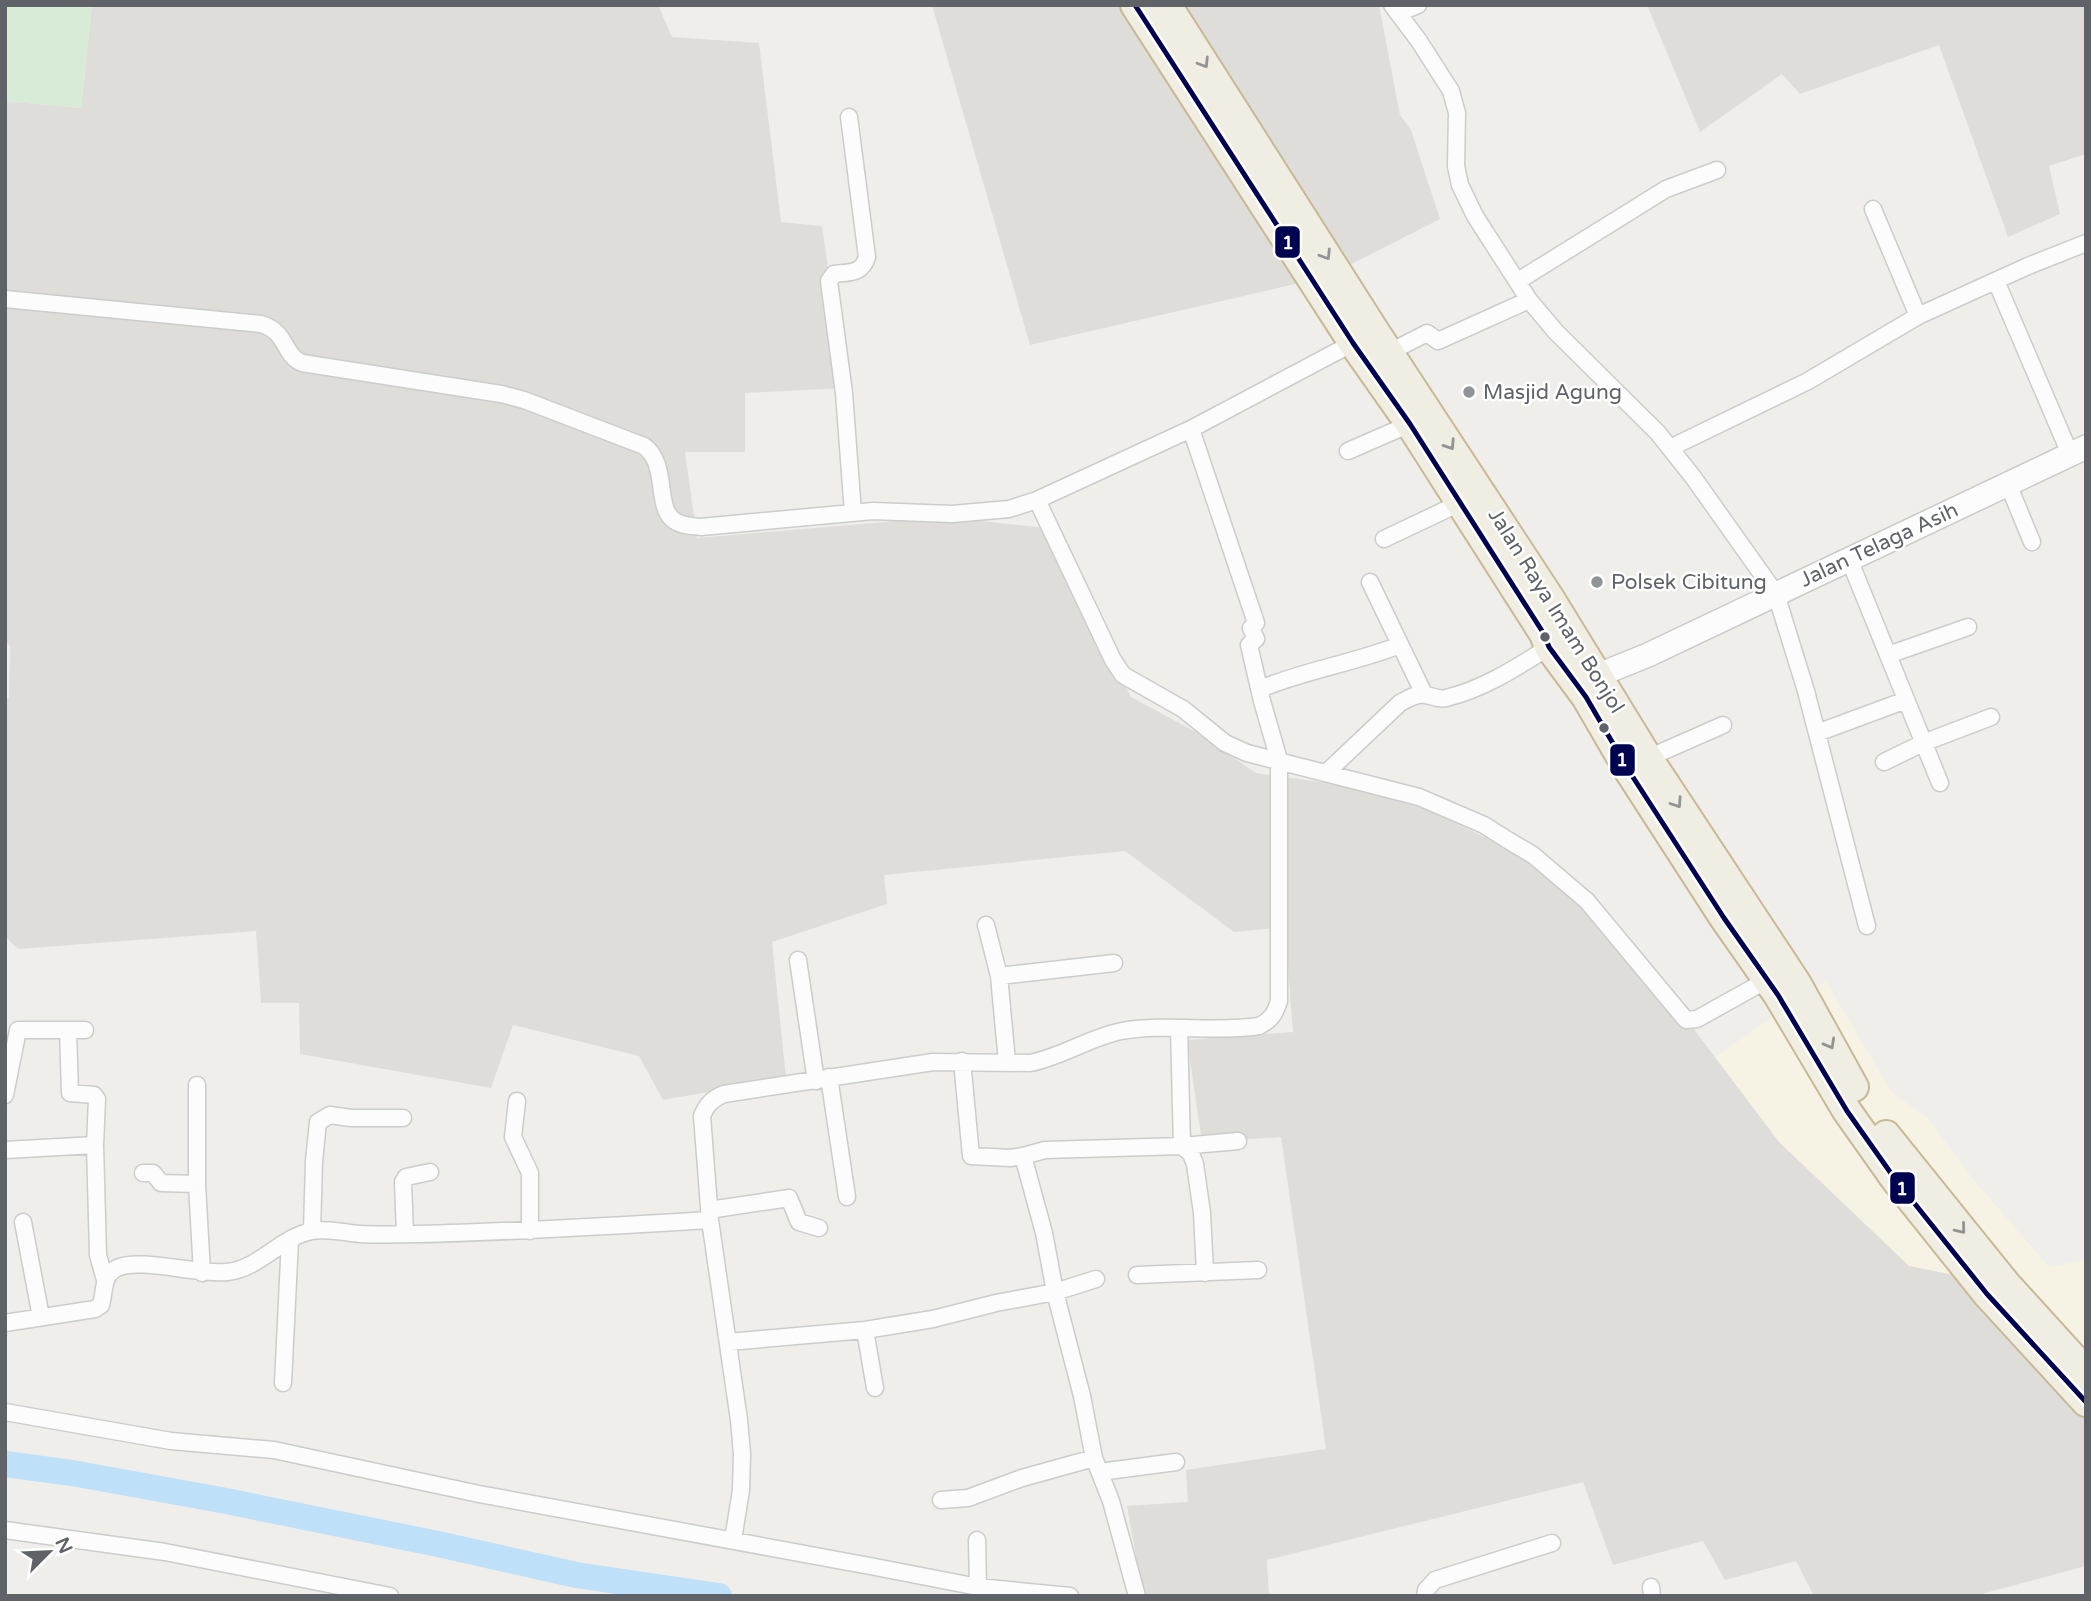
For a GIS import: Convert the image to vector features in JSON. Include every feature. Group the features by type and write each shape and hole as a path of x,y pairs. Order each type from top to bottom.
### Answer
{"highway":[{"name":"Jalan Raya Imam Bonjol","path":"1135,5 1551,600 1648,758 1781,986 1847,1111 1895,1179 1987,1294 2086,1402"},
{"name":"Jalan Raya Imam Bonjol","path":"1167,5 1372,342 1410,424 1544,634 1549,647 1586,698 1629,771 1885,1134 2006,1284 2086,1371"}],"street":[{"path":"1418,5 1396,9 1451,91 1457,113 1456,166 1460,185 1475,216 1529,300 1556,332 1622,395 1670,448 1776,594 1817,733 1867,926"},
{"path":"849,117 867,257 858,271 834,274 829,281 844,393 853,513"},
{"path":"1518,281 1666,189 1717,170"},
{"path":"1873,209 1918,316"},
{"path":"1670,448 1808,381 1918,316 2086,243"},
{"path":"1996,281 2078,451"},
{"path":"5,299 261,324 278,332 291,355 302,363 482,390 524,400 651,451 659,466 664,505 672,519 701,527 853,513 993,512 1009,509 1037,500 1372,342 1427,333 1438,341 1529,300"},
{"path":"1348,451 1410,424"},
{"path":"733,1540 741,1490 742,1454 710,1215 702,1116 713,1099 724,1094 933,1062 1042,1061 1100,1036 1125,1030 1259,1026 1268,1021 1275,1012 1279,1001 1279,760 1250,645 1256,639 1251,628 1256,623 1191,429"},
{"name":"Jalan Telaga Asih","path":"1596,676 1648,655 2078,451"},
{"path":"2008,484 2032,542"},
{"path":"1037,500 1113,660 1123,675 1183,709 1233,748 1402,792 1484,825 1532,855 1587,901 1686,1020 1697,1019 1781,986"},
{"path":"1384,539 1460,503"},
{"path":"1849,559 1940,783"},
{"path":"1370,582 1424,694"},
{"path":"1888,655 1969,626"},
{"path":"1260,689 1400,645"},
{"path":"1326,772 1400,703 1414,695 1424,694 1437,699 1469,691 1499,678 1549,647"},
{"path":"1817,733 1906,700"},
{"path":"1884,762 1923,743 1991,717"},
{"path":"1648,758 1723,725"},
{"path":"986,925 999,976 1007,1062"},
{"path":"798,960 847,1197"},
{"path":"999,976 1114,963"},
{"path":"1179,1028 1182,1146 1191,1154 1195,1164 1202,1213 1205,1273"},
{"path":"5,1095 12,1030 85,1030"},
{"path":"5,1323 95,1309 101,1305 105,1280 98,1255 96,1097 71,1093 68,1030"},
{"path":"962,1061 971,1156 1010,1158 1045,1150 1182,1146 1238,1141"},
{"path":"197,1085 197,1184 202,1273"},
{"path":"517,1101 513,1137 530,1174 530,1231"},
{"path":"313,1231 314,1161 318,1122 330,1115 351,1118 403,1118"},
{"path":"5,1150 95,1145"},
{"path":"1023,1156 1044,1233 1055,1292 1097,1465 1111,1501 1137,1596"},
{"path":"405,1234 403,1182 413,1174 430,1172"},
{"path":"143,1173 153,1173 161,1183 197,1184"},
{"path":"105,1280 120,1266 134,1264 202,1273 229,1272 240,1269 290,1240 313,1231 360,1234 530,1231 710,1215 789,1198 799,1222 819,1228"},
{"path":"23,1222 41,1317"},
{"path":"283,1383 290,1240"},
{"path":"1137,1275 1258,1270"},
{"path":"728,1342 865,1331 1055,1292 1096,1279"},
{"path":"865,1331 875,1388"},
{"path":"5,1412 159,1439 274,1450 479,1494 978,1587 1070,1596"},
{"path":"941,1500 968,1498 1022,1478 1097,1465 1176,1462"},
{"path":"5,1530 165,1552 390,1596"},
{"path":"977,1540 978,1587"},
{"path":"1426,1596 1426,1590 1435,1580 1552,1543"}],"shaded area":[{"path":"92,5 658,5 672,37 759,43 781,222 822,226 845,388 745,393 745,452 685,452 697,538 944,517 1047,528 1131,697 1194,731 1256,773 1387,791 1546,866 1659,983 1779,1142 1909,1266 1979,1280 2086,1392 2086,1566 1974,1596 1814,1596 1796,1561 1725,1580 1703,1541 1613,1565 1583,1482 1267,1560 1269,1596 1143,1595 1127,1506 1188,1502 1186,1470 1326,1449 1281,1137 1202,1142 1187,1040 1293,1032 1285,927 1234,932 1125,851 884,875 887,904 772,942 786,1078 663,1100 639,1056 513,1025 491,1088 300,1054 299,1003 261,1003 256,931 18,949 5,936 5,699 9,698 10,646 5,640 5,101 81,108"},
{"path":"932,5 1379,5 1400,115 1411,130 1440,219 1326,277 1030,345"},
{"path":"1647,5 2086,5 2086,154 2049,166 2060,214 2008,237 1939,45 1800,94 1782,74 1700,132"},
{"path":"1826,981 1892,1093 1927,1117 1971,1177 2049,1267 2086,1260 2086,1392 1979,1280 1909,1266 1779,1142 1715,1057"}],"green space":[{"path":"5,5 92,5 81,108 5,101"}],"waterway":[{"path":"5,1464 72,1473 221,1500 576,1575 719,1596"}],"transit line":[{"name":"1","path":"1135,5 1353,343 1410,424 1544,634 1549,647 1586,697 1629,771 1724,918 1778,995 1847,1111 1895,1179 1987,1294 2086,1402"}],"place":[{"name":"Masjid Agung","path":"1469,392"},
{"name":"Polsek Cibitung","path":"1597,582"}]}
